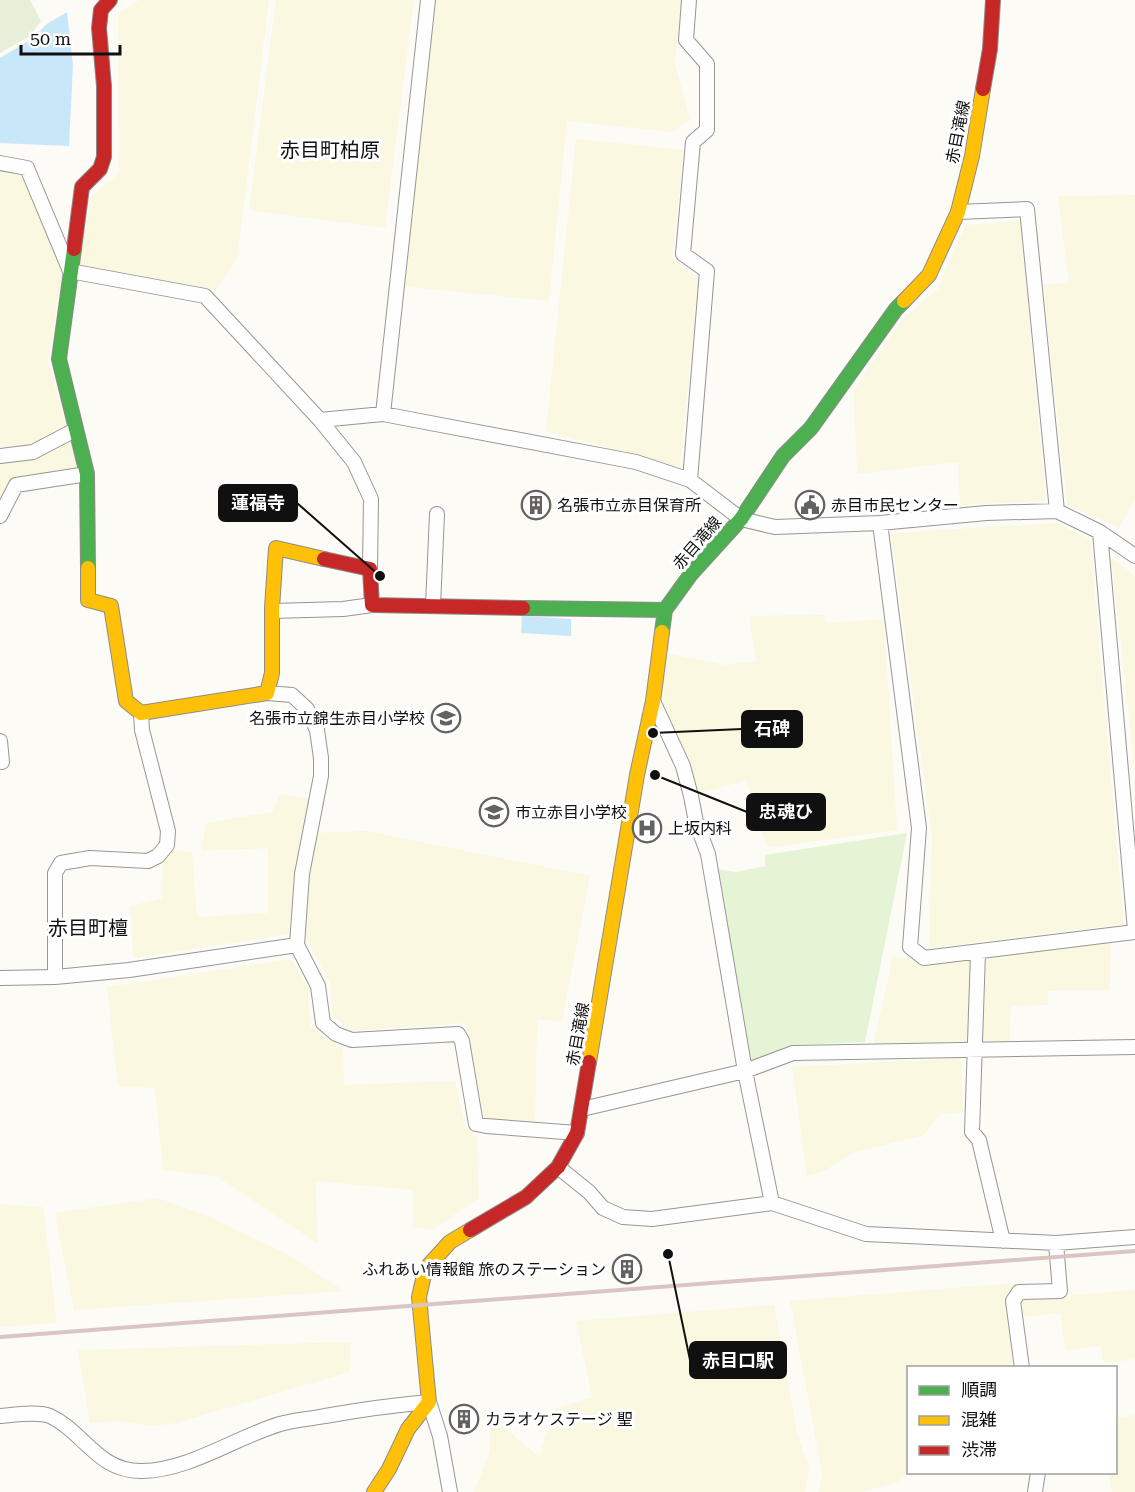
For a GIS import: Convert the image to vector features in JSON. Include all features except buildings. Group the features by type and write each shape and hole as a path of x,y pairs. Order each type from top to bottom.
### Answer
{"main road":[{"path":"110,0 101,10 99,28 104,86 104,157 100,170 82,188 59,359 87,474 88,600 111,606 126,701 141,712 267,693 272,673 272,611 276,548 370,569 372,605 665,610"},
{"name":"赤目滝線","path":"429,1402 419,1298 424,1275 429,1265 450,1242 526,1197 558,1167 577,1133 637,775 652,701 665,610 691,574 741,519 783,456 811,428 896,309 929,275 958,212 972,156 990,49 993,0"},
{"path":"374,1492 389,1469 408,1429 429,1402"}],"street":[{"path":"383,414 428,0"},
{"path":"689,0 686,40 707,64 707,130 693,142 683,254 707,271 690,480"},
{"path":"0,163 27,168 70,271 205,296 320,420 354,462 371,499 370,569"},
{"path":"958,212 1027,209 1057,511"},
{"path":"320,420 383,414 636,462 690,480 741,519 775,526 880,523 986,513 1057,511 1100,532 1135,556"},
{"path":"0,456 33,452 75,430"},
{"path":"0,516 16,485 87,474"},
{"path":"433,606 436,514"},
{"path":"880,523 919,828 910,947 924,958 1135,931 1100,532"},
{"path":"272,611 343,609 372,605"},
{"path":"267,693 292,695 307,709 317,730 321,776 302,874 297,945 318,986 323,1023 336,1034 352,1040 458,1034 462,1041 476,1124 577,1133"},
{"path":"652,701 683,766 696,822 708,854 745,1071 772,1203"},
{"path":"55,977 55,873 61,863 90,858 148,861 158,856 167,845 168,831 142,730 141,712"},
{"path":"0,741 2,762"},
{"path":"0,978 55,977 129,970 297,945"},
{"path":"978,952 972,1132 979,1140 1004,1241"},
{"path":"582,1109 745,1071 793,1053 1135,1047"},
{"path":"558,1167 589,1192 603,1208 623,1217 652,1219 772,1203 866,1234 1056,1243 1135,1237"},
{"path":"1022,1366 1012,1301 1019,1292 1060,1291 1056,1243"},
{"path":"0,1416 48,1415 66,1426 86,1446 115,1467 139,1471 164,1469 281,1424 429,1402 440,1436 450,1492"},
{"path":"1035,1492 1038,1474"}],"shaded area":[{"path":"139,0 269,0 237,258 214,294 78,269 91,196 119,173 118,14"},
{"path":"276,0 414,0 385,228 249,210"},
{"path":"427,0 681,0 675,63 690,120 671,132 567,121 549,301 399,286"},
{"path":"576,139 684,150 672,258 699,279 680,467 546,431"},
{"path":"0,173 21,175 63,272 48,362 66,426 30,446 0,447"},
{"path":"1135,195 1135,500 1119,527 1067,505 1043,284 1069,283 1058,196"},
{"path":"1020,221 1046,501 960,505 958,462 857,474 854,390 901,320 938,289 965,225"},
{"path":"72,435 83,472 13,483 0,506 0,460"},
{"path":"1057,523 1090,539 1124,924 929,948 932,838 891,533"},
{"path":"1111,557 1135,576 1135,772"},
{"path":"826,615 827,623 884,619 897,830 767,848 746,780 696,795 662,711 665,653 725,665 756,661 749,616"},
{"path":"280,794 320,800 313,833 366,831 590,876 562,1021 537,1020 535,1127 485,1123 466,1023 354,1031 332,1016 331,985 303,932 133,958 131,906 162,898 163,862 172,850 192,852 197,917 268,913 268,848 201,851 206,823 272,812"},
{"path":"1111,939 1110,990 1048,991 1048,1005 1011,1006 1009,1044 873,1047 893,957 939,963"},
{"path":"292,959 308,987 310,1027 343,1049 344,1085 455,1081 465,1126 477,1138 479,1198 432,1230 413,1226 413,1190 316,1181 317,1243 216,1176 163,1170 155,1088 118,1086 107,987"},
{"path":"961,1058 963,1112 941,1114 922,1136 855,1152 824,1171 807,1176 792,1067"},
{"path":"158,1198 208,1216 291,1256 344,1291 74,1310 55,1213"},
{"path":"0,1204 43,1207 57,1323 0,1327"},
{"path":"1016,1283 1016,1287 1005,1299 1019,1366 907,1366 908,1474 897,1482 862,1492 819,1492 822,1473 790,1301"},
{"path":"1135,1290 1135,1359 1104,1363 1100,1346 1066,1350 1060,1313 1021,1317 1020,1303 1023,1299"},
{"path":"774,1305 797,1433 809,1470 805,1492 474,1492 490,1452 490,1415 539,1457 556,1408 592,1397 576,1321"},
{"path":"351,1342 349,1372 176,1423 151,1426 120,1421 90,1423 78,1350"},
{"path":"1135,1415 1135,1492 1112,1492 1109,1474 1117,1474 1117,1418"}],"green space":[{"path":"0,0 30,0 41,21 30,36 0,53"},
{"path":"907,833 865,1042 794,1045 748,1061 715,869 736,872 765,866 765,855"}],"water":[{"path":"67,12 73,65 69,146 0,143 0,58 30,40 47,24"},
{"path":"522,616 571,619 571,636 521,633"}],"railway":[{"path":"0,1337 1135,1251"}],"traffic: fast":[{"path":"74,249 59,359 87,474 88,568"},
{"path":"662,632 665,610 691,574 741,519 783,456 811,428 904,301"},
{"path":"523,608 665,610"}],"traffic: slow":[{"path":"904,301 929,275 958,212 972,156 983,89"},
{"path":"88,568 88,600 111,606 126,701 141,713 267,693 272,673 272,608 276,548 324,559"},
{"path":"589,1062 637,775 653,701 662,632"},
{"path":"374,1492 389,1469 408,1429 429,1402 419,1297 424,1275 429,1265 450,1242 470,1230"}],"traffic: jam":[{"path":"74,249 82,187 100,169 104,157 104,86 99,28 101,10 110,0"},
{"path":"983,89 990,49 993,0"},
{"path":"324,559 370,569 372,605 523,608"},
{"path":"470,1230 526,1197 558,1167 577,1133 589,1062"}],"place":[{"name":"名張市立赤目保育所","path":"536,505"},
{"name":"赤目市民センター","path":"810,505"},
{"name":"蓮福寺","path":"380,576"},
{"name":"名張市立錦生赤目小学校","path":"446,718"},
{"name":"石碑","path":"653,733"},
{"name":"忠魂ひ","path":"655,775"},
{"name":"市立赤目小学校","path":"494,812"},
{"name":"上坂内科","path":"647,828"},
{"name":"赤目口駅","path":"668,1254"},
{"name":"ふれあい情報館 旅のステーション","path":"627,1269"},
{"name":"カラオケステージ 聖","path":"464,1419"}],"district":[{"name":"赤目町柏原","path":"330,150"},
{"name":"赤目町檀","path":"88,928"}]}
